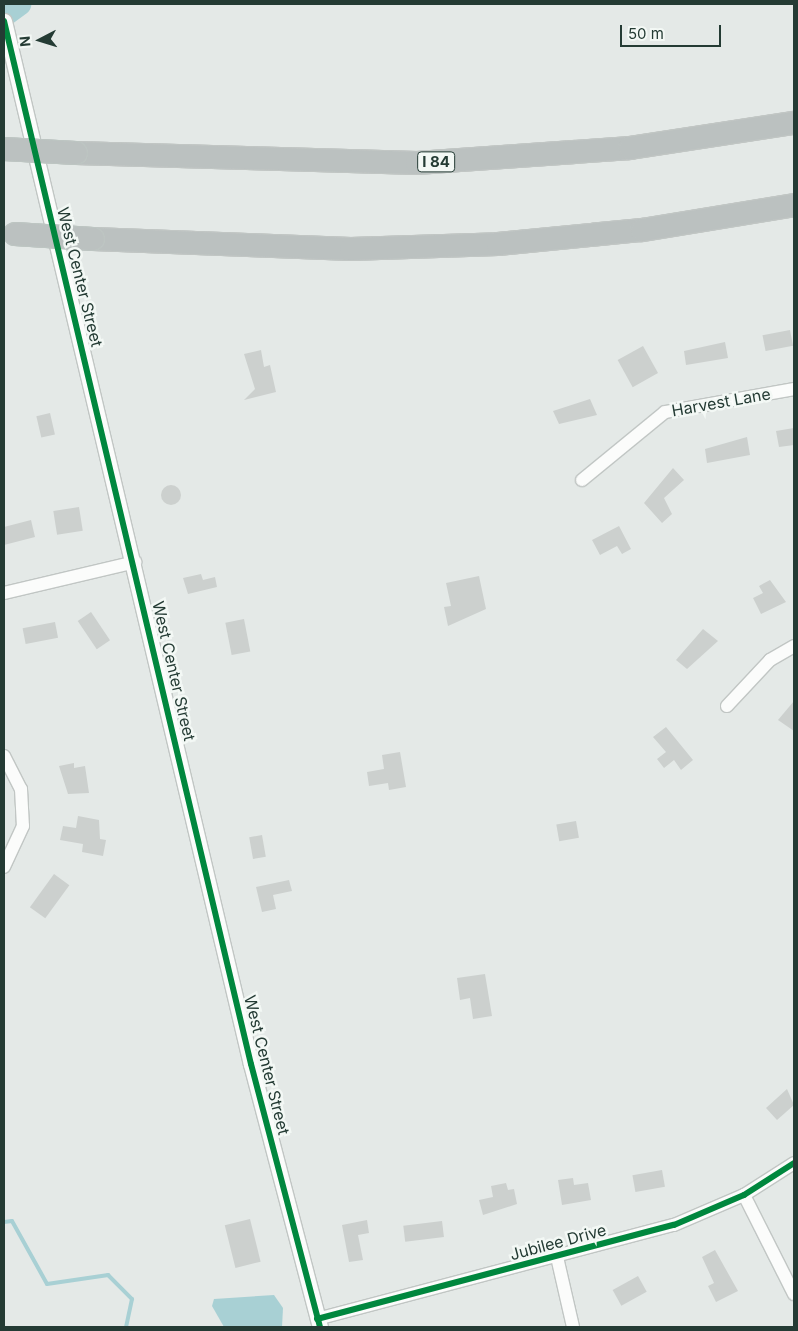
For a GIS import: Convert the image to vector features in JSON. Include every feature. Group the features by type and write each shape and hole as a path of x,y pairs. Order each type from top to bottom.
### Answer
{"highway":[{"name":"I 84","path":"4,149 426,163 630,148 794,123"},
{"path":"10,234 351,249 498,244 642,230 794,205"}],"street":[{"name":"West Center Street","path":"5,26 135,562 251,1064 319,1323"},
{"name":"Harvest Lane","path":"582,480 665,412 794,389"},
{"path":"4,593 135,562"},
{"path":"727,706 770,660 794,646"},
{"path":"4,756 21,789 23,826 4,867"},
{"name":"Jubilee Drive","path":"319,1323 557,1256 674,1226 744,1195 794,1164"},
{"path":"744,1195 794,1294"},
{"path":"557,1256 573,1327"}],"water":[{"path":"274,1295 283,1308 282,1327 224,1327 212,1306 214,1299"}],"building":[{"path":"790,330 793,346 766,351 763,335"},
{"path":"725,342 728,358 686,365 684,351"},
{"path":"643,346 658,373 633,387 618,360"},
{"path":"261,350 264,367 270,365 276,392 244,400 255,389 244,354"},
{"path":"590,399 597,415 559,424 553,411"},
{"path":"50,413 55,434 41,438 36,416"},
{"path":"794,428 794,445 779,447 776,431"},
{"path":"747,437 750,455 707,463 705,449"},
{"path":"673,468 684,480 664,498 672,514 662,523 644,503"},
{"path":"167,485 175,485 181,491 181,499 175,505 167,505 161,499 161,491"},
{"path":"79,507 83,531 57,535 53,511"},
{"path":"31,520 35,537 4,545 4,527"},
{"path":"619,526 631,549 622,554 617,546 600,555 592,540"},
{"path":"201,574 203,580 215,577 217,587 188,594 183,578"},
{"path":"479,576 486,609 448,626 444,607 451,606 446,583"},
{"path":"770,580 786,602 761,614 753,598 763,593 759,586"},
{"path":"91,612 110,640 97,649 78,621"},
{"path":"244,619 250,651 232,655 225,623"},
{"path":"55,622 58,638 26,644 23,628"},
{"path":"703,629 718,641 687,669 676,660"},
{"path":"794,701 794,731 778,720"},
{"path":"666,727 693,760 681,770 674,760 664,768 657,759 666,752 653,737"},
{"path":"400,752 406,787 389,790 388,783 369,786 367,772 384,769 382,755"},
{"path":"74,763 74,768 85,766 89,793 68,794 59,766"},
{"path":"78,816 99,820 100,839 106,840 103,856 82,852 83,844 60,840 63,826 76,828"},
{"path":"576,821 579,838 559,841 556,824"},
{"path":"262,835 266,857 253,859 249,837"},
{"path":"54,874 69,885 45,918 30,907"},
{"path":"289,880 292,891 273,895 276,909 262,912 256,887"},
{"path":"485,974 492,1016 473,1019 470,998 460,1000 457,978"},
{"path":"787,1089 794,1105 777,1120 766,1108"},
{"path":"662,1170 665,1187 635,1192 632,1175"},
{"path":"573,1178 574,1185 588,1183 591,1200 562,1205 558,1180"},
{"path":"506,1183 508,1190 514,1189 517,1204 483,1215 479,1200 493,1197 491,1186"},
{"path":"250,1219 261,1262 235,1268 225,1225"},
{"path":"367,1220 369,1233 358,1235 363,1260 349,1262 342,1225"},
{"path":"442,1221 444,1237 405,1242 403,1226"},
{"path":"715,1250 738,1291 716,1302 708,1286 714,1283 702,1257"},
{"path":"638,1276 647,1292 621,1306 613,1290"}],"waterway":[{"path":"4,15 19,4"},
{"path":"4,1222 12,1221 47,1284 108,1275 132,1299 126,1327"}],"cycle path":[{"path":"4,21 251,1064 320,1327"},
{"path":"317,1319 674,1225 744,1195 794,1163"}]}
